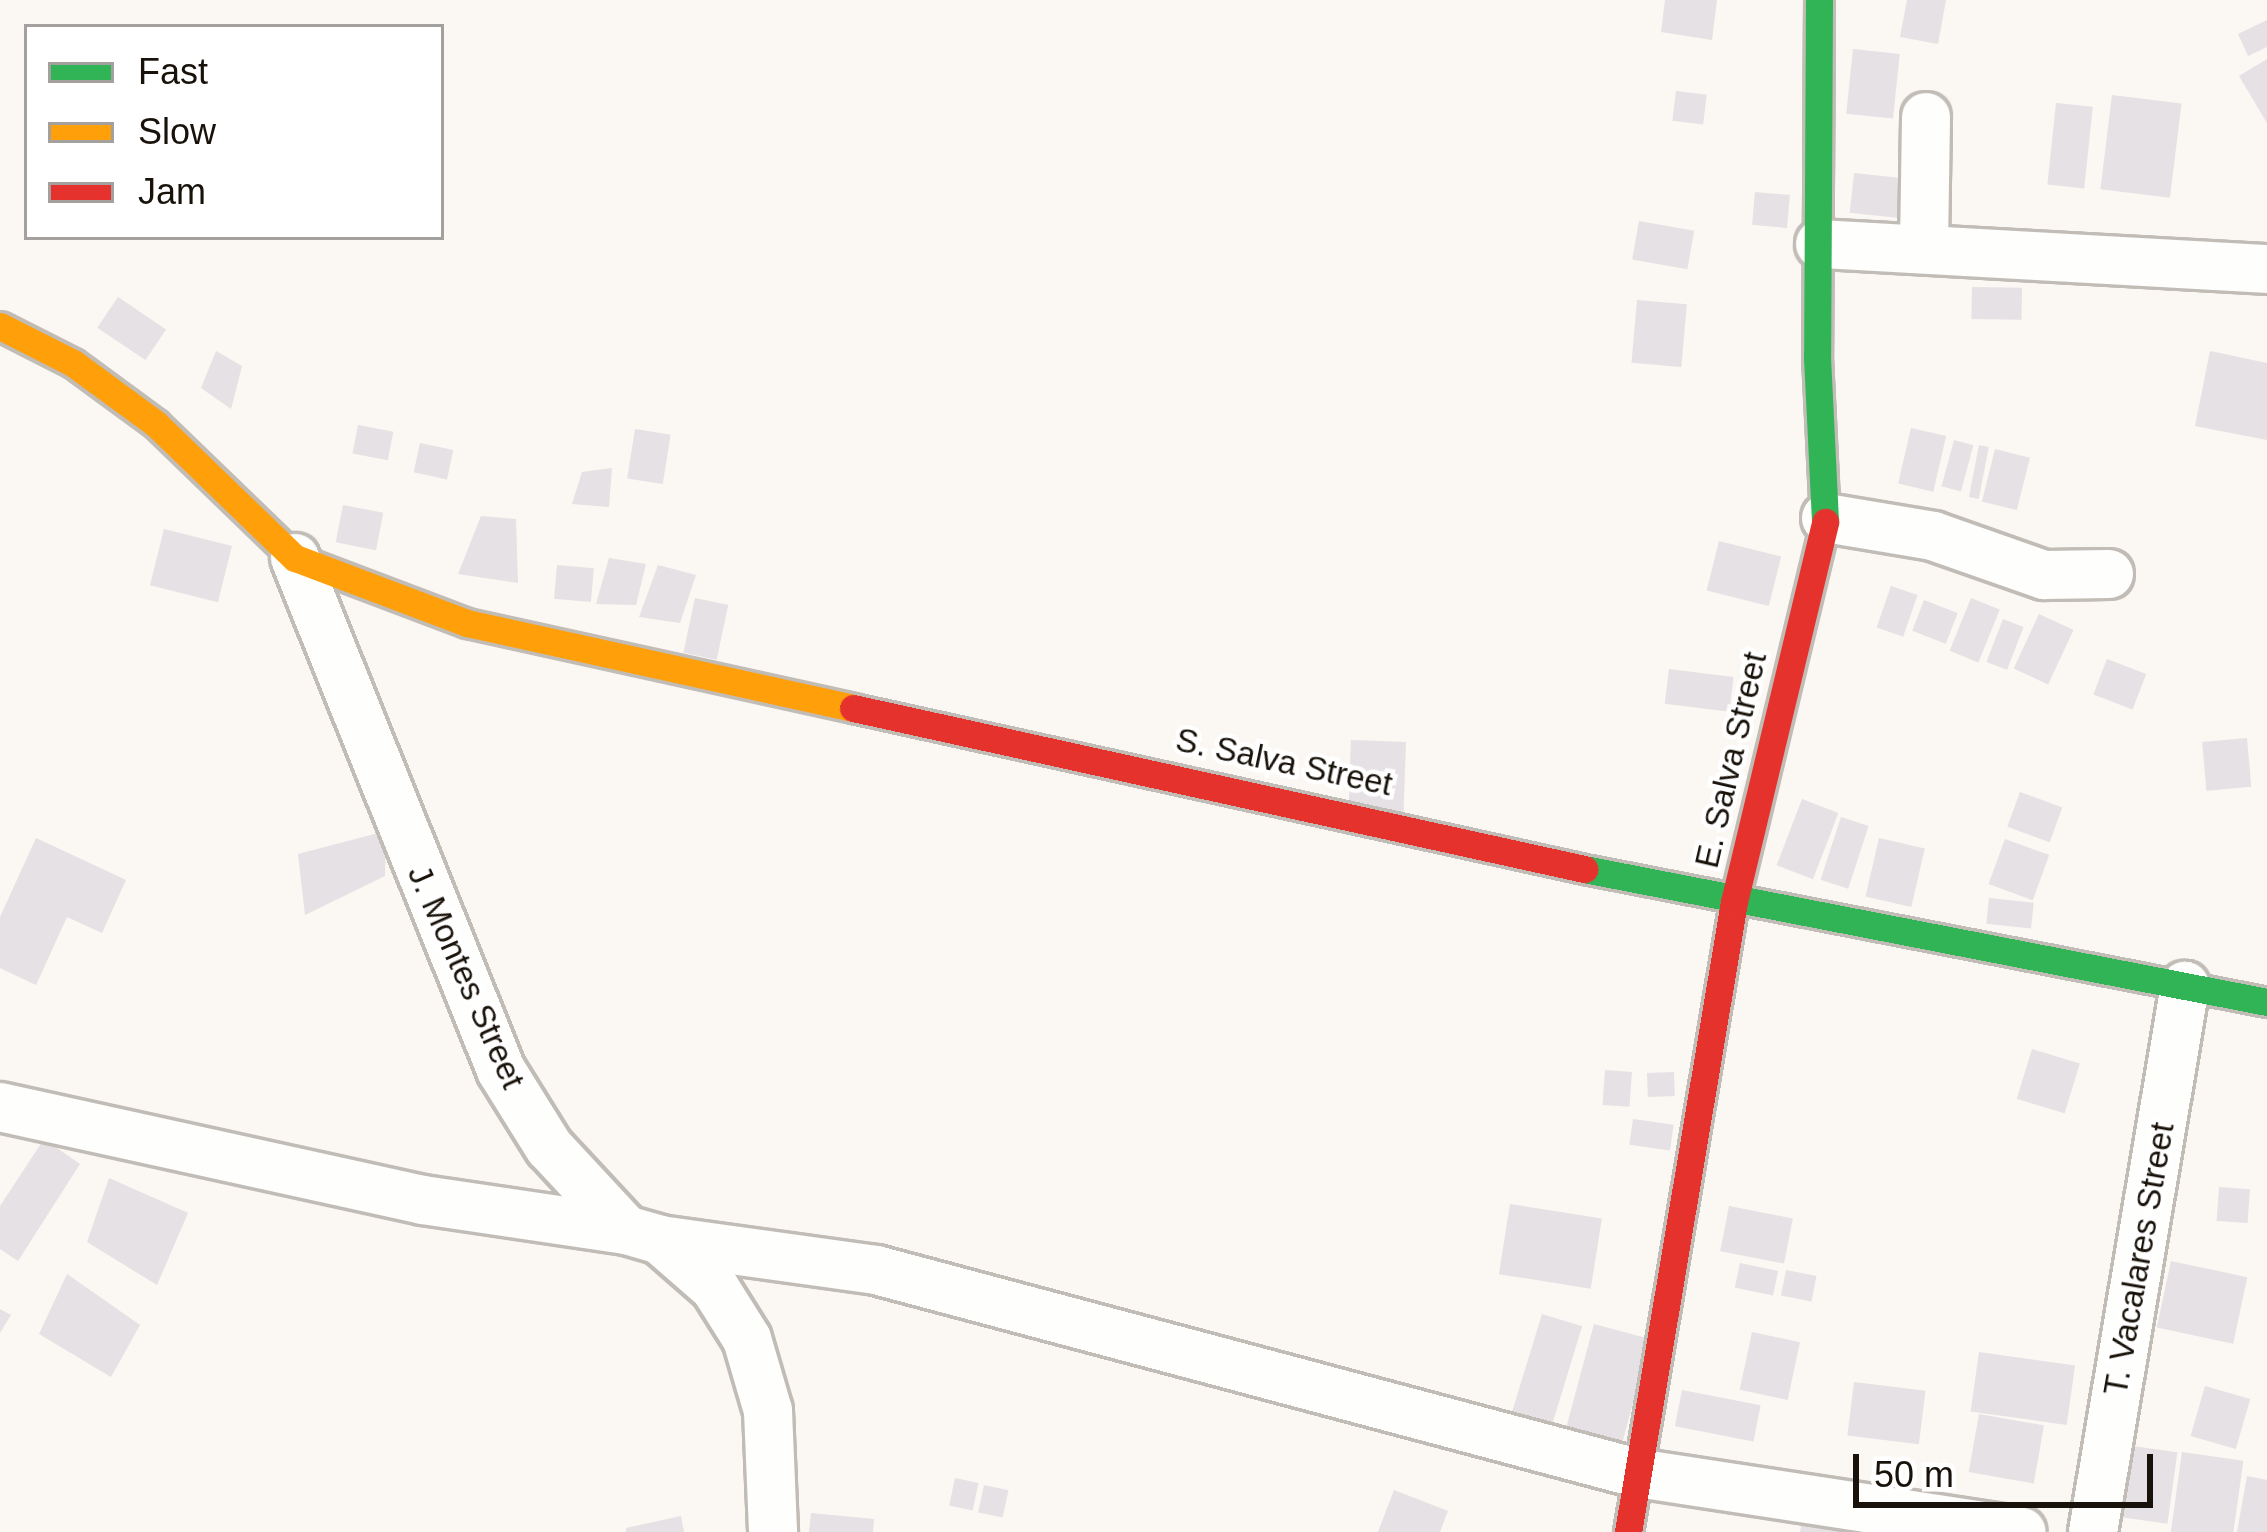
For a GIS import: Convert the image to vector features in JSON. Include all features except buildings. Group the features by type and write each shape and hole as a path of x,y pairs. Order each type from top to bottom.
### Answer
{"street":[{"name":"E. Salva Street","path":"1628,1532 1734,902 1826,518 1819,0"},
{"path":"1924,246 1926,117"},
{"path":"1820,244 1924,246 2267,269"},
{"path":"0,326 73,363 156,424 295,558"},
{"path":"1826,518 1933,536 2044,574 2109,574"},
{"name":"S. Salva Street","path":"295,558 467,623 1734,902 2267,1002"},
{"name":"J. Montes Street","path":"295,558 501,1070 549,1148 643,1235 715,1288 747,1340 768,1411 773,1532"},
{"name":"T. Vacalares Street","path":"2093,1532 2185,986"},
{"path":"0,1107 423,1200 876,1270 1637,1473 2022,1532"}],"traffic: fast":[{"path":"1819,0 1817,357 1825,522"},
{"path":"1584,869 2267,1002"}],"traffic: slow":[{"path":"0,326 73,363 156,424 295,558 467,623 853,708"}],"traffic: jam":[{"path":"1628,1532 1734,902 1825,522"},
{"path":"853,708 1584,869"}]}
